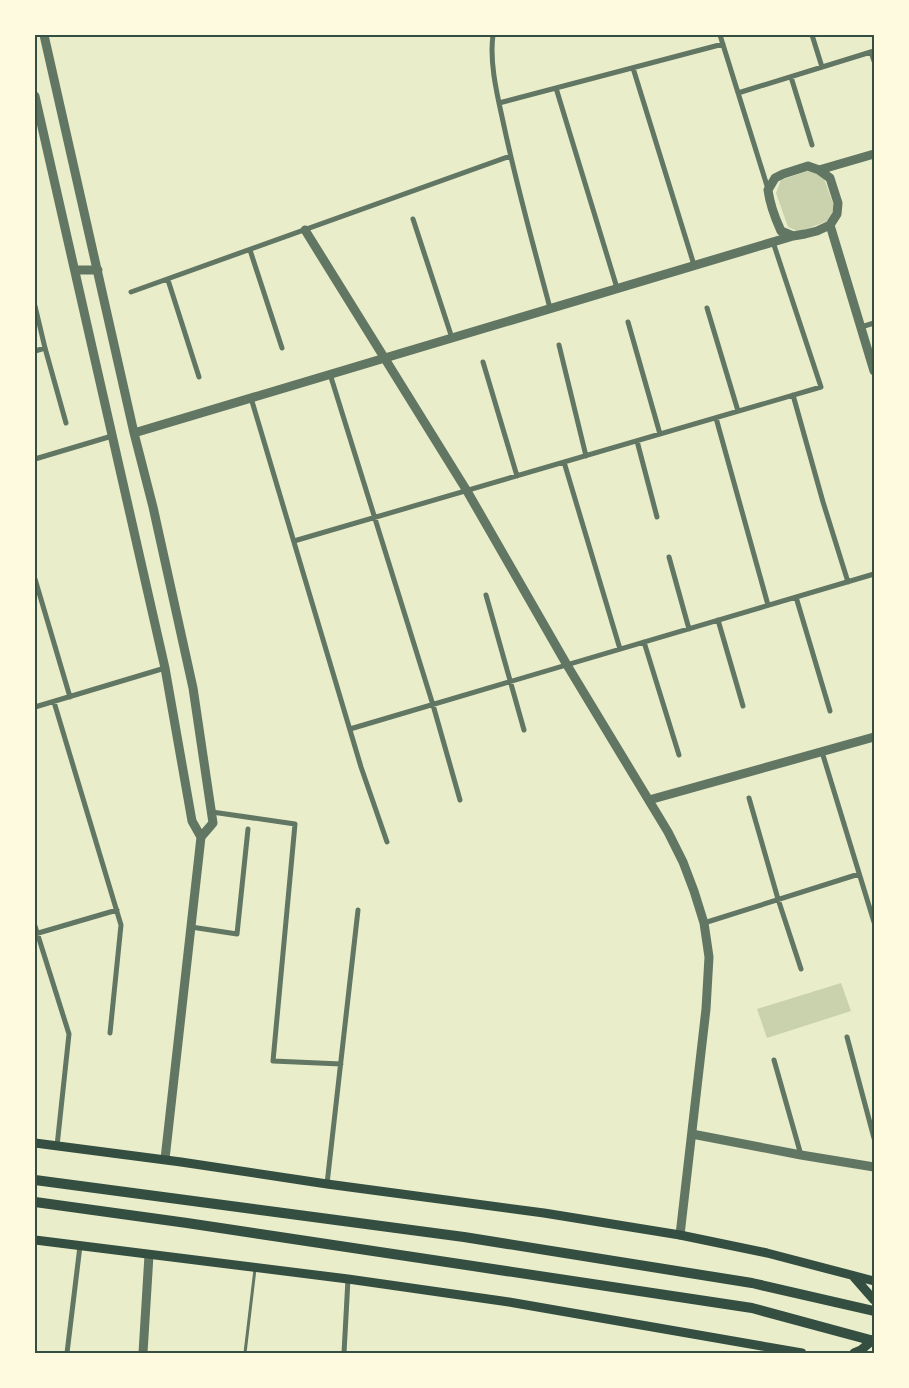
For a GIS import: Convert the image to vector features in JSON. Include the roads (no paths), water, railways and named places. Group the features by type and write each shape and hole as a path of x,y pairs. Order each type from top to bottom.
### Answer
{"main road":[{"path":"35,1143 165,1159 327,1184 544,1213 680,1235 766,1253 874,1281"},
{"path":"35,1180 464,1237 752,1283 874,1311"},
{"path":"35,1202 752,1308 874,1340"},
{"path":"35,1240 348,1279 509,1302 802,1353"},
{"path":"853,1276 873,1298"},
{"path":"858,1351 874,1340"}],"street":[{"path":"44,35 193,688 214,824 201,837"},
{"path":"492,35 491,49 499,103 510,156 550,308"},
{"path":"720,35 768,190 774,216 782,231 793,236"},
{"path":"812,35 822,67"},
{"path":"499,103 723,44"},
{"path":"738,93 873,52 874,61"},
{"path":"633,68 694,265"},
{"path":"791,77 812,146"},
{"path":"556,88 618,288"},
{"path":"35,96 165,668 192,821 201,837 165,1159"},
{"path":"819,170 874,154"},
{"path":"131,292 510,156"},
{"path":"134,432 694,265 805,234 830,225 837,214 838,203 830,178 819,170 808,166 775,178 768,190"},
{"path":"412,219 452,338"},
{"path":"830,225 874,371"},
{"path":"305,230 467,491 567,665 649,800 683,862 694,891 704,924 709,957 706,1009 680,1235"},
{"path":"294,541 821,387 773,242"},
{"path":"250,250 282,348"},
{"path":"74,270 98,270"},
{"path":"168,280 199,377"},
{"path":"35,306 66,423"},
{"path":"706,308 738,411"},
{"path":"628,322 660,434"},
{"path":"861,327 874,323"},
{"path":"559,345 586,456"},
{"path":"35,351 45,348"},
{"path":"483,362 517,476"},
{"path":"330,374 460,800"},
{"path":"793,395 848,582"},
{"path":"251,398 361,767 387,842"},
{"path":"716,418 768,606"},
{"path":"35,459 112,436"},
{"path":"636,441 657,517"},
{"path":"564,462 620,649"},
{"path":"669,557 688,629"},
{"path":"350,729 874,574"},
{"path":"35,580 70,697"},
{"path":"486,595 524,730"},
{"path":"796,597 830,711"},
{"path":"718,620 743,706"},
{"path":"644,642 678,755"},
{"path":"35,708 165,668"},
{"path":"54,702 120,925 110,1033"},
{"path":"649,800 874,737"},
{"path":"822,752 874,922"},
{"path":"749,798 778,899 801,969"},
{"path":"212,812 295,824 273,1061 340,1064"},
{"path":"191,927 237,934 248,829"},
{"path":"704,924 859,874"},
{"path":"36,934 116,910"},
{"path":"327,1184 358,910"},
{"path":"35,926 69,1034 58,1146"},
{"path":"847,1037 874,1138"},
{"path":"774,1060 802,1155"},
{"path":"692,1134 874,1167"},
{"path":"67,1353 80,1246"},
{"path":"143,1353 149,1255"},
{"path":"344,1353 348,1279"}],"lane":[{"path":"245,1353 256,1268"}]}
